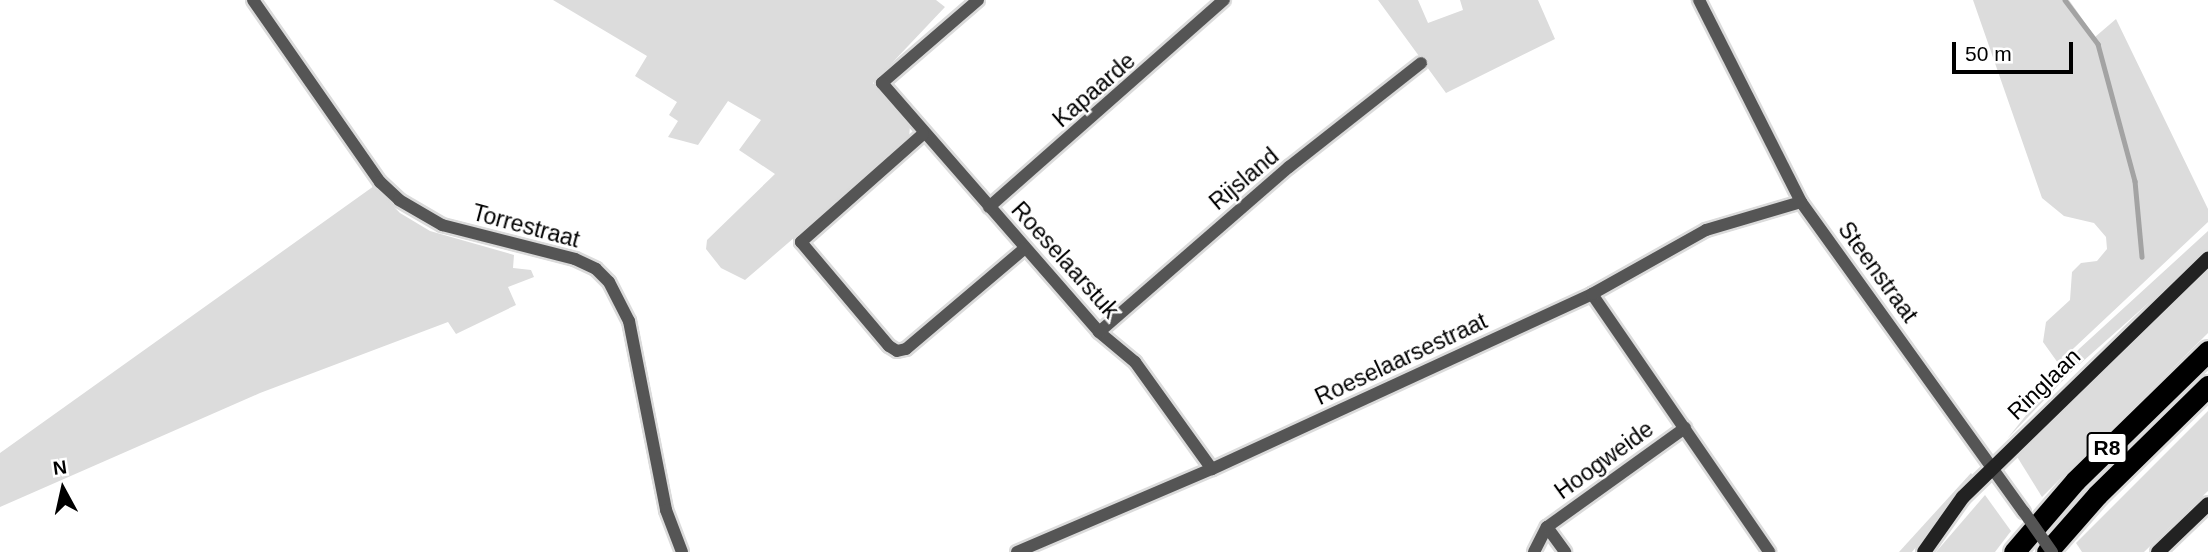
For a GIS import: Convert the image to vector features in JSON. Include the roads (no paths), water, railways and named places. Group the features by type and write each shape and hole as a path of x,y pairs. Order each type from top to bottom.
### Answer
{"highway":[{"name":"R8","path":"2014,552 2075,481 2208,351"},
{"name":"R8","path":"2050,552 2097,495 2208,386"}],"main road":[{"name":"Ringlaan","path":"1924,552 1964,497 1993,466 2208,259"},
{"path":"2158,552 2208,503"}],"street":[{"name":"Torrestraat","path":"253,0 380,182 399,200 442,225 575,259 596,269 609,282 629,321 666,510 682,552"},
{"name":"Roeselaarstuk","path":"978,0 882,83 923,134 1100,332 1135,362 1212,469"},
{"name":"Kapaarde","path":"989,207 1224,0"},
{"name":"Steenstraat","path":"1699,0 1801,202 1993,466 2050,552"},
{"name":"Rijsland","path":"1100,332 1289,167 1421,63"},
{"path":"923,134 801,242 889,346 897,351 906,349 1024,248"},
{"name":"Roeselaarsestraat","path":"1017,552 1212,469 1592,294 1706,230 1801,202"},
{"name":"Hoogweide","path":"1592,294 1769,552"},
{"name":"Hoogweide","path":"1534,552 1547,527 1685,428"},
{"name":"Hoogweide","path":"1547,527 1565,552"}],"waterway":[{"path":"2065,0 2098,44 2135,181 2142,257"}]}
